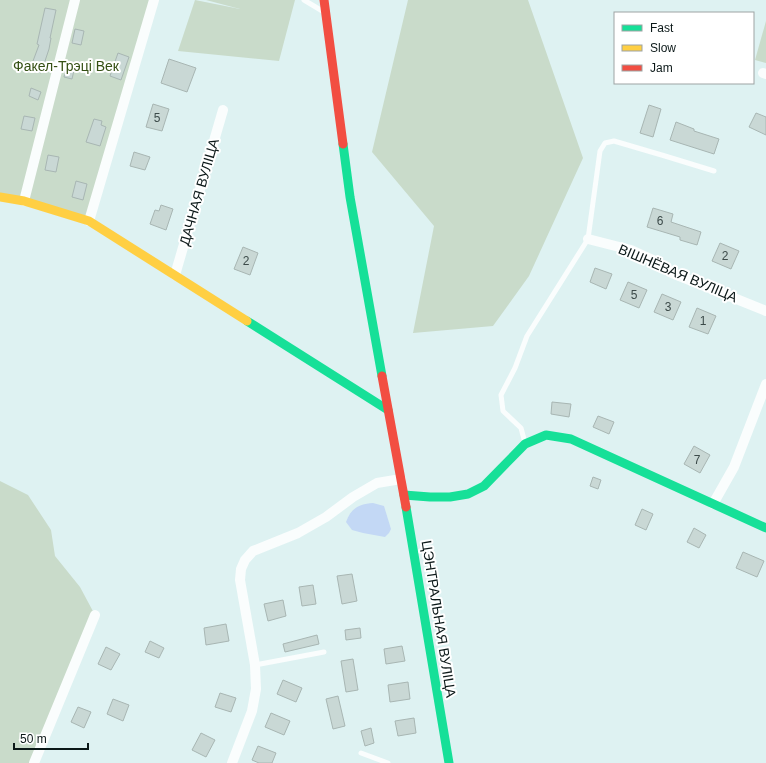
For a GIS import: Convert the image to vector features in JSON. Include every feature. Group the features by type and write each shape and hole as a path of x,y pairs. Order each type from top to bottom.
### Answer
{"street":[{"path":"24,201 74,0"},
{"path":"89,221 154,0"},
{"name":"ЦЭНТРАЛЬНАЯ ВУЛІЦА","path":"324,0 350,197 404,495 448,763"},
{"name":"ДАЧНАЯ ВУЛІЦА","path":"175,275 223,110"},
{"path":"0,197 24,201 89,221 388,410"},
{"name":"ВІШНЁВАЯ ВУЛІЦА","path":"588,239 631,250 653,260 672,273 766,311"},
{"path":"713,504 734,467 766,384"},
{"path":"404,495 450,497 468,494 484,486 525,444 546,435 571,439 766,528"},
{"path":"232,763 252,711 256,689 255,665 240,580 241,569 245,560 253,552 298,534 326,517 353,497 377,483 401,479"},
{"path":"34,763 95,615"}],"lane":[{"path":"304,0 326,14"},
{"path":"525,444 521,428 503,411 501,395 515,368 527,336 588,239 600,151 605,143 614,141 714,171"},
{"path":"255,665 324,652"},
{"path":"361,754 388,763"}],"green space":[{"name":"Факел-Трэці Век","path":"0,0 154,0 89,221 0,197"},
{"path":"195,0 240,9 206,0 295,0 279,61 178,51"},
{"path":"408,0 528,0 583,158 529,276 493,326 413,333 434,226 372,152"},
{"path":"766,21 766,63 755,60"},
{"path":"0,481 28,495 51,530 55,556 80,587 95,615 34,763 0,763"}],"water":[{"path":"373,503 384,506 391,529 385,537 352,530 346,522 353,510 364,504"}],"building":[{"path":"45,8 56,10 49,49 41,73 30,69 39,45 37,44"},
{"path":"75,29 84,31 81,45 72,43"},
{"path":"118,53 129,57 121,80 110,76"},
{"path":"169,59 196,68 187,92 161,83"},
{"path":"67,64 75,66 72,79 64,77"},
{"path":"31,88 41,92 38,100 29,96"},
{"path":"153,104 169,109 162,131 146,127"},
{"path":"649,105 661,109 653,137 640,133"},
{"path":"756,113 766,117 766,135 749,127"},
{"path":"24,116 35,118 32,131 21,129"},
{"path":"94,119 102,121 101,125 106,127 100,146 86,142"},
{"path":"676,122 694,129 694,131 719,139 714,154 670,140"},
{"path":"134,152 150,157 145,170 130,166"},
{"path":"48,155 59,157 56,172 45,170"},
{"path":"76,181 87,184 83,200 72,197"},
{"path":"161,205 173,209 166,230 150,224 155,210 159,211"},
{"path":"653,208 673,214 671,222 701,232 697,245 680,240 680,237 647,227"},
{"path":"720,243 739,251 731,269 712,261"},
{"path":"243,247 258,253 250,275 234,269"},
{"path":"595,268 612,274 606,289 590,282"},
{"path":"628,282 647,290 639,308 620,300"},
{"path":"662,294 681,302 673,320 654,312"},
{"path":"697,308 716,316 708,334 689,327"},
{"path":"552,402 571,404 569,417 551,414"},
{"path":"598,416 614,422 609,434 593,427"},
{"path":"694,446 710,455 700,473 684,464"},
{"path":"593,477 601,480 598,489 590,486"},
{"path":"642,509 653,514 646,530 635,525"},
{"path":"694,528 706,535 699,548 687,542"},
{"path":"743,552 764,561 757,577 736,568"},
{"path":"352,574 357,601 342,604 337,576"},
{"path":"313,585 316,604 302,606 299,587"},
{"path":"283,600 286,616 268,621 264,604"},
{"path":"226,624 229,641 206,645 204,628"},
{"path":"360,628 361,638 346,640 345,630"},
{"path":"317,635 319,644 285,652 283,644"},
{"path":"150,641 164,648 159,658 145,652"},
{"path":"402,646 405,661 386,664 384,649"},
{"path":"106,647 120,654 111,670 98,664"},
{"path":"353,659 358,690 346,692 341,661"},
{"path":"283,680 302,688 296,702 277,694"},
{"path":"408,682 410,699 390,702 388,685"},
{"path":"220,693 236,698 231,712 215,707"},
{"path":"338,696 345,726 333,729 326,699"},
{"path":"113,699 129,705 123,721 107,714"},
{"path":"78,707 91,712 84,728 71,722"},
{"path":"271,713 290,721 284,735 265,727"},
{"path":"414,718 416,733 398,736 395,721"},
{"path":"371,728 374,743 365,746 361,731"},
{"path":"201,733 215,740 206,757 192,750"},
{"path":"258,746 276,753 272,763 259,763 252,760"}],"traffic: fast":[{"path":"343,144 350,197 382,376"},
{"path":"247,321 388,410"},
{"path":"404,495 450,497 468,494 484,486 525,444 546,435 571,439 766,528"},
{"path":"406,507 449,763"}],"traffic: slow":[{"path":"0,197 24,201 89,221 247,321"}],"traffic: jam":[{"path":"324,0 343,144"},
{"path":"382,376 406,507"}]}
